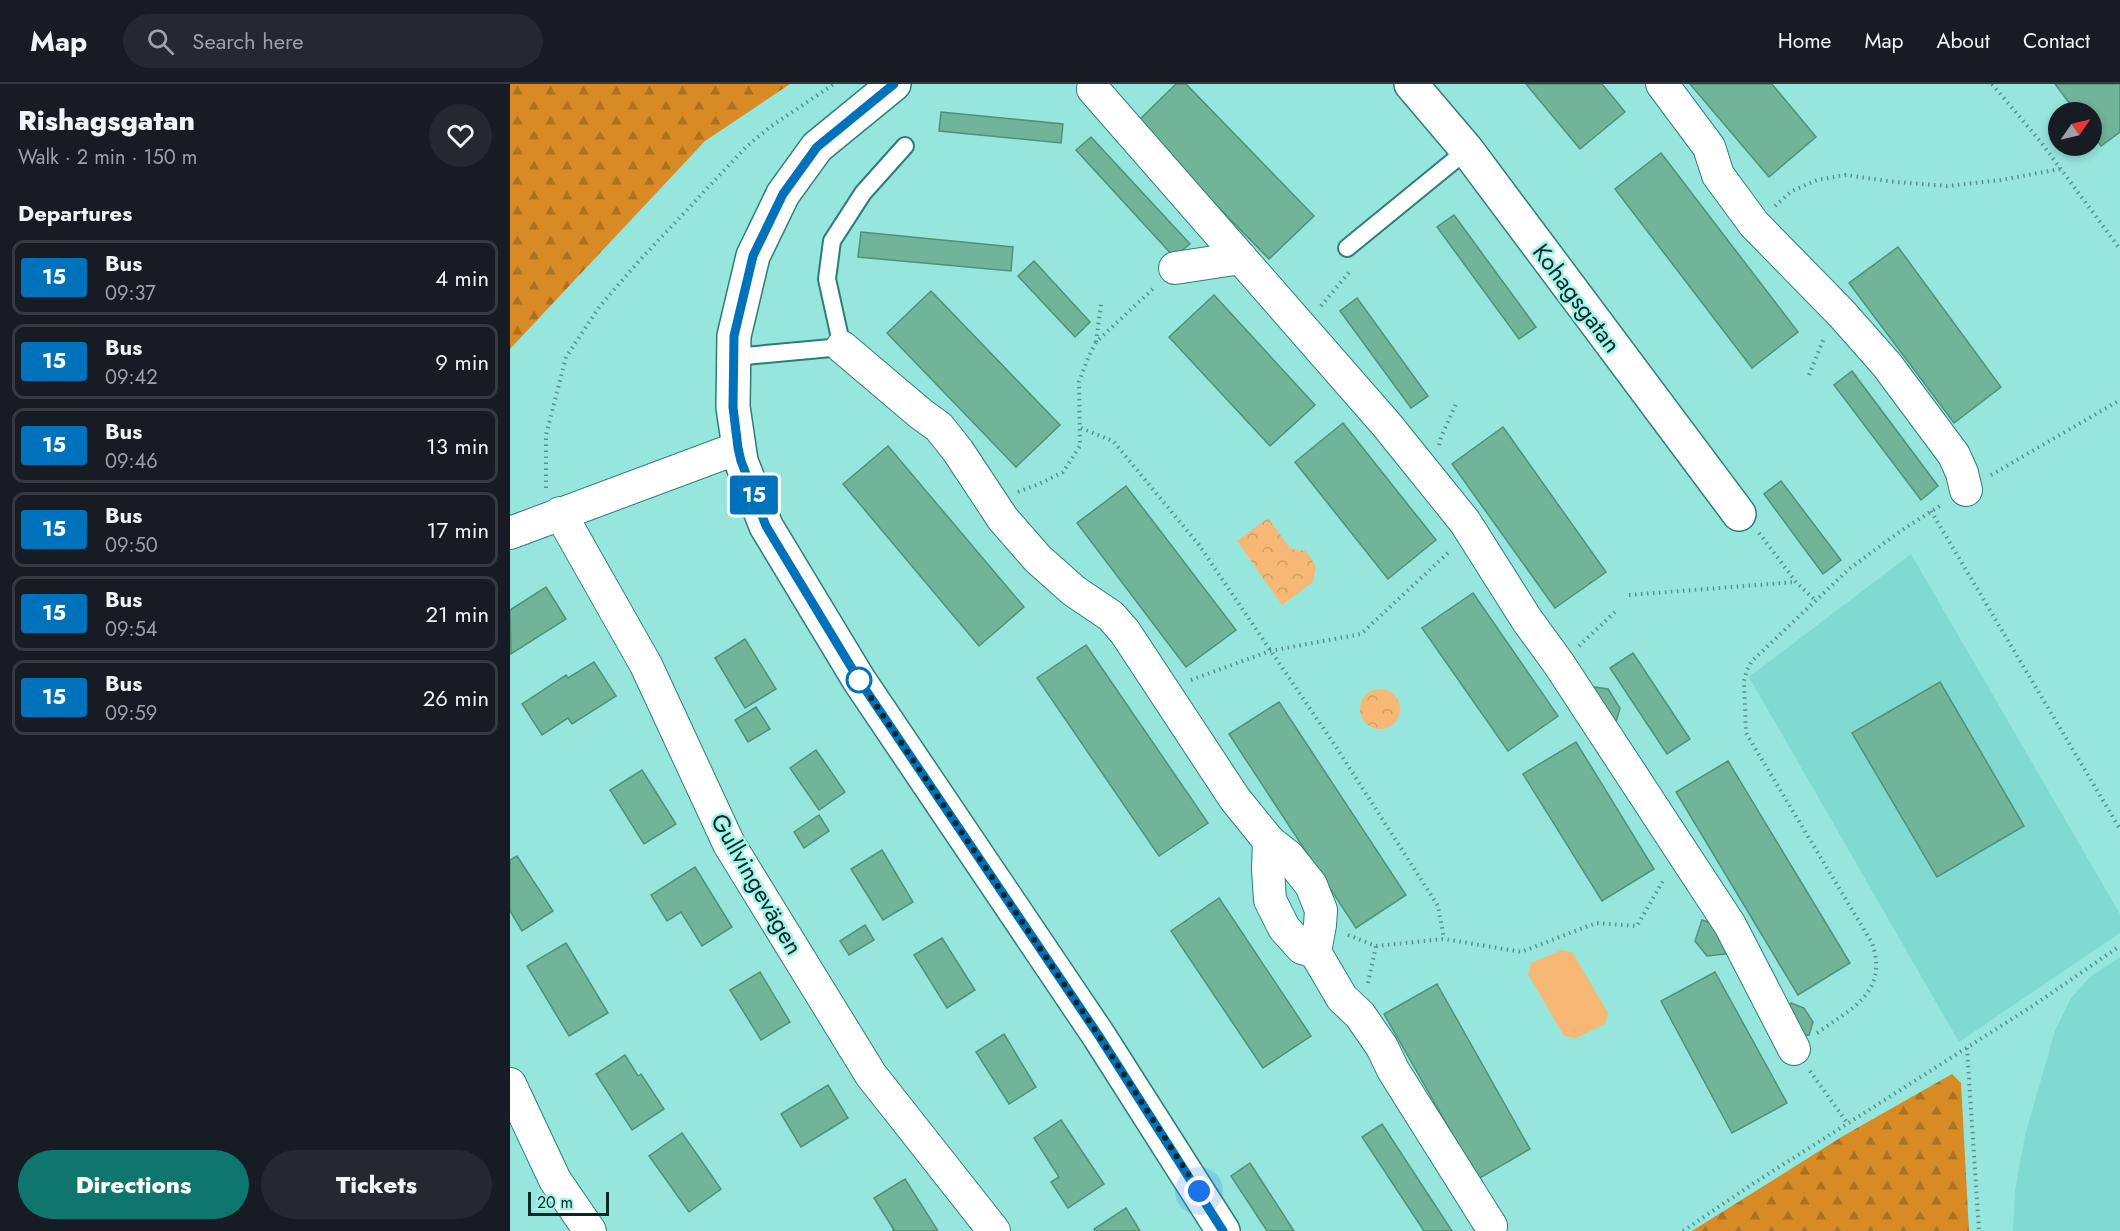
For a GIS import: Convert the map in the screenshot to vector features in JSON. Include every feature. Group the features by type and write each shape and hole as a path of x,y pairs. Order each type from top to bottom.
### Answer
{"street":[{"path":"894,84 817,147 783,194 753,256 734,336 733,407 738,448 766,526 859,680 1099,1036 1223,1231"},
{"name":"Kohagsgatan","path":"1411,84 1467,150 1739,514"},
{"path":"1662,84 1709,147 1718,175 1754,224 1842,314 1887,365 1954,455 1966,490"},
{"path":"1093,89 1311,338 1465,522 1527,620 1560,664 1730,925 1794,1049"},
{"path":"1175,268 1241,258"},
{"path":"842,347 939,427 1003,519 1038,559 1074,591 1111,616 1125,632 1235,798 1269,841 1288,856 1311,885 1321,910 1317,938 1342,998 1360,1015 1382,1047 1393,1070 1492,1229"},
{"path":"510,533 738,448"},
{"name":"Gullvingevägen","path":"560,513 646,665 729,844 872,1075 994,1231"},
{"path":"1269,841 1270,900 1284,928 1302,948 1317,938"},
{"path":"510,1084 555,1180 590,1231"}],"lane":[{"path":"734,357 842,347 827,279 832,241 863,193 905,146"},
{"path":"1347,248 1467,150"}],"path":[{"path":"560,513 546,499 546,435 566,357 600,306 746,147 770,127 834,84"},
{"path":"1992,84 2040,141 2120,249"},
{"path":"1754,224 1792,191 1817,180 1846,175 1947,186 2001,180 2060,169"},
{"path":"1311,338 1315,317 1326,298 1358,263"},
{"path":"1096,342 1175,268"},
{"path":"985,490 1017,493 1039,484 1063,472 1080,446 1079,382 1096,342 1101,304"},
{"path":"1809,375 1827,331 1842,314"},
{"path":"1848,1124 1794,1049 1850,1012 1868,994 1876,977 1876,956 1872,943 1746,733 1744,681 1747,669 1752,661 1849,568 1931,511 2120,400"},
{"path":"1432,480 1441,437 1456,404"},
{"path":"1081,428 1113,441 1199,545 1336,747 1438,906 1444,939"},
{"path":"1931,511 2120,829"},
{"path":"1739,514 1745,522 1756,528 1796,582 1815,600"},
{"path":"1163,690 1270,651 1361,634 1452,549 1465,522"},
{"path":"1629,595 1796,582"},
{"path":"1560,664 1618,609"},
{"path":"1317,938 1376,945 1444,939 1521,952 1596,923 1637,926 1669,872 1674,838"},
{"path":"1683,1231 1967,1048 2120,946"},
{"path":"1967,1048 1979,1231"}],"shaded area":[{"path":"1911,554 2120,914 2120,933 1959,1042 1749,677"},
{"path":"2120,957 2120,1231 2013,1231 2015,1191 2025,1135 2055,1031 2071,998 2090,977"}],"green space":[{"path":"510,84 790,84 705,141 510,349"},
{"path":"1268,518 1291,549 1306,551 1316,566 1313,582 1282,605 1237,541"},
{"path":"1380,689 1394,695 1400,709 1394,723 1380,729 1366,723 1360,709 1366,695"},
{"path":"1562,950 1573,953 1608,1013 1605,1024 1576,1038 1564,1036 1528,974 1531,963"},
{"path":"1952,1074 1961,1083 1969,1231 1692,1231 1843,1136"}],"building":[{"path":"1176,84 1186,84 1314,216 1269,259 1136,123"},
{"path":"1526,84 1602,84 1625,112 1580,149"},
{"path":"1690,84 1772,84 1816,137 1769,177"},
{"path":"2055,84 2120,84 2120,132 2102,145 2102,102 2068,102"},
{"path":"941,112 1063,124 1061,143 939,131"},
{"path":"1091,137 1190,244 1174,257 1076,150"},
{"path":"1661,153 1798,332 1752,368 1615,189"},
{"path":"1454,215 1536,327 1519,339 1437,227"},
{"path":"861,232 1013,247 1011,271 858,257"},
{"path":"1898,247 2001,387 1954,423 1849,283"},
{"path":"1034,261 1090,322 1075,337 1018,276"},
{"path":"931,291 1060,425 1016,467 887,333"},
{"path":"1214,295 1315,405 1270,446 1169,337"},
{"path":"1357,298 1428,396 1411,408 1340,311"},
{"path":"1852,371 1938,486 1921,500 1834,385"},
{"path":"1343,423 1436,540 1388,579 1295,462"},
{"path":"1503,427 1606,572 1555,608 1452,464"},
{"path":"888,446 1024,607 979,646 843,484"},
{"path":"1781,481 1841,560 1823,574 1764,494"},
{"path":"1126,486 1236,630 1186,667 1077,523"},
{"path":"546,587 566,619 511,654 510,610"},
{"path":"1473,593 1558,716 1508,751 1422,628"},
{"path":"745,639 776,689 745,708 715,658"},
{"path":"1086,645 1208,823 1159,856 1037,678"},
{"path":"1633,653 1690,739 1667,754 1610,668"},
{"path":"594,662 616,696 572,724 568,718 542,735 522,704 566,675 568,678"},
{"path":"1940,682 2024,826 1937,877 1852,733"},
{"path":"1595,687 1608,689 1620,708 1616,722 1590,699"},
{"path":"1279,702 1406,895 1356,928 1229,734"},
{"path":"756,707 770,729 748,742 735,720"},
{"path":"1576,742 1654,869 1602,901 1523,774"},
{"path":"816,750 845,792 819,810 790,768"},
{"path":"1728,761 1850,963 1798,995 1676,792"},
{"path":"642,770 676,824 644,844 610,790"},
{"path":"819,815 829,831 804,848 794,832"},
{"path":"882,850 913,902 883,920 851,869"},
{"path":"517,856 553,911 522,931 510,911 510,860"},
{"path":"695,867 732,927 702,946 681,912 667,921 651,895"},
{"path":"1219,898 1311,1036 1263,1068 1171,931"},
{"path":"1702,920 1715,924 1728,942 1725,954 1707,956 1695,941"},
{"path":"865,925 874,940 849,955 840,941"},
{"path":"942,938 975,990 947,1008 914,955"},
{"path":"566,943 608,1013 569,1036 527,966"},
{"path":"760,972 790,1022 761,1040 730,990"},
{"path":"1715,972 1787,1103 1732,1133 1661,1001"},
{"path":"1437,984 1530,1149 1478,1179 1384,1014"},
{"path":"1791,1003 1804,1008 1813,1022 1809,1035 1799,1036 1785,1018"},
{"path":"1004,1034 1036,1087 1009,1104 976,1052"},
{"path":"625,1055 638,1076 641,1074 664,1109 632,1130 596,1074"},
{"path":"828,1085 848,1118 801,1147 781,1114"},
{"path":"1061,1120 1104,1184 1068,1208 1051,1182 1059,1177 1034,1138"},
{"path":"1382,1124 1452,1231 1424,1231 1362,1137"},
{"path":"682,1133 721,1189 689,1212 649,1156"},
{"path":"1250,1163 1294,1231 1267,1231 1231,1176"},
{"path":"905,1179 938,1231 892,1231 894,1230 874,1198"},
{"path":"1126,1208 1140,1231 1095,1231 1094,1229"}],"bus line":[{"name":"15","path":"894,84 817,147 783,194 753,256 734,336 733,407 741,461 766,526 859,680 1099,1036 1223,1231"}],"route":[{"path":"859,680 1099,1036 1199,1191"}]}
